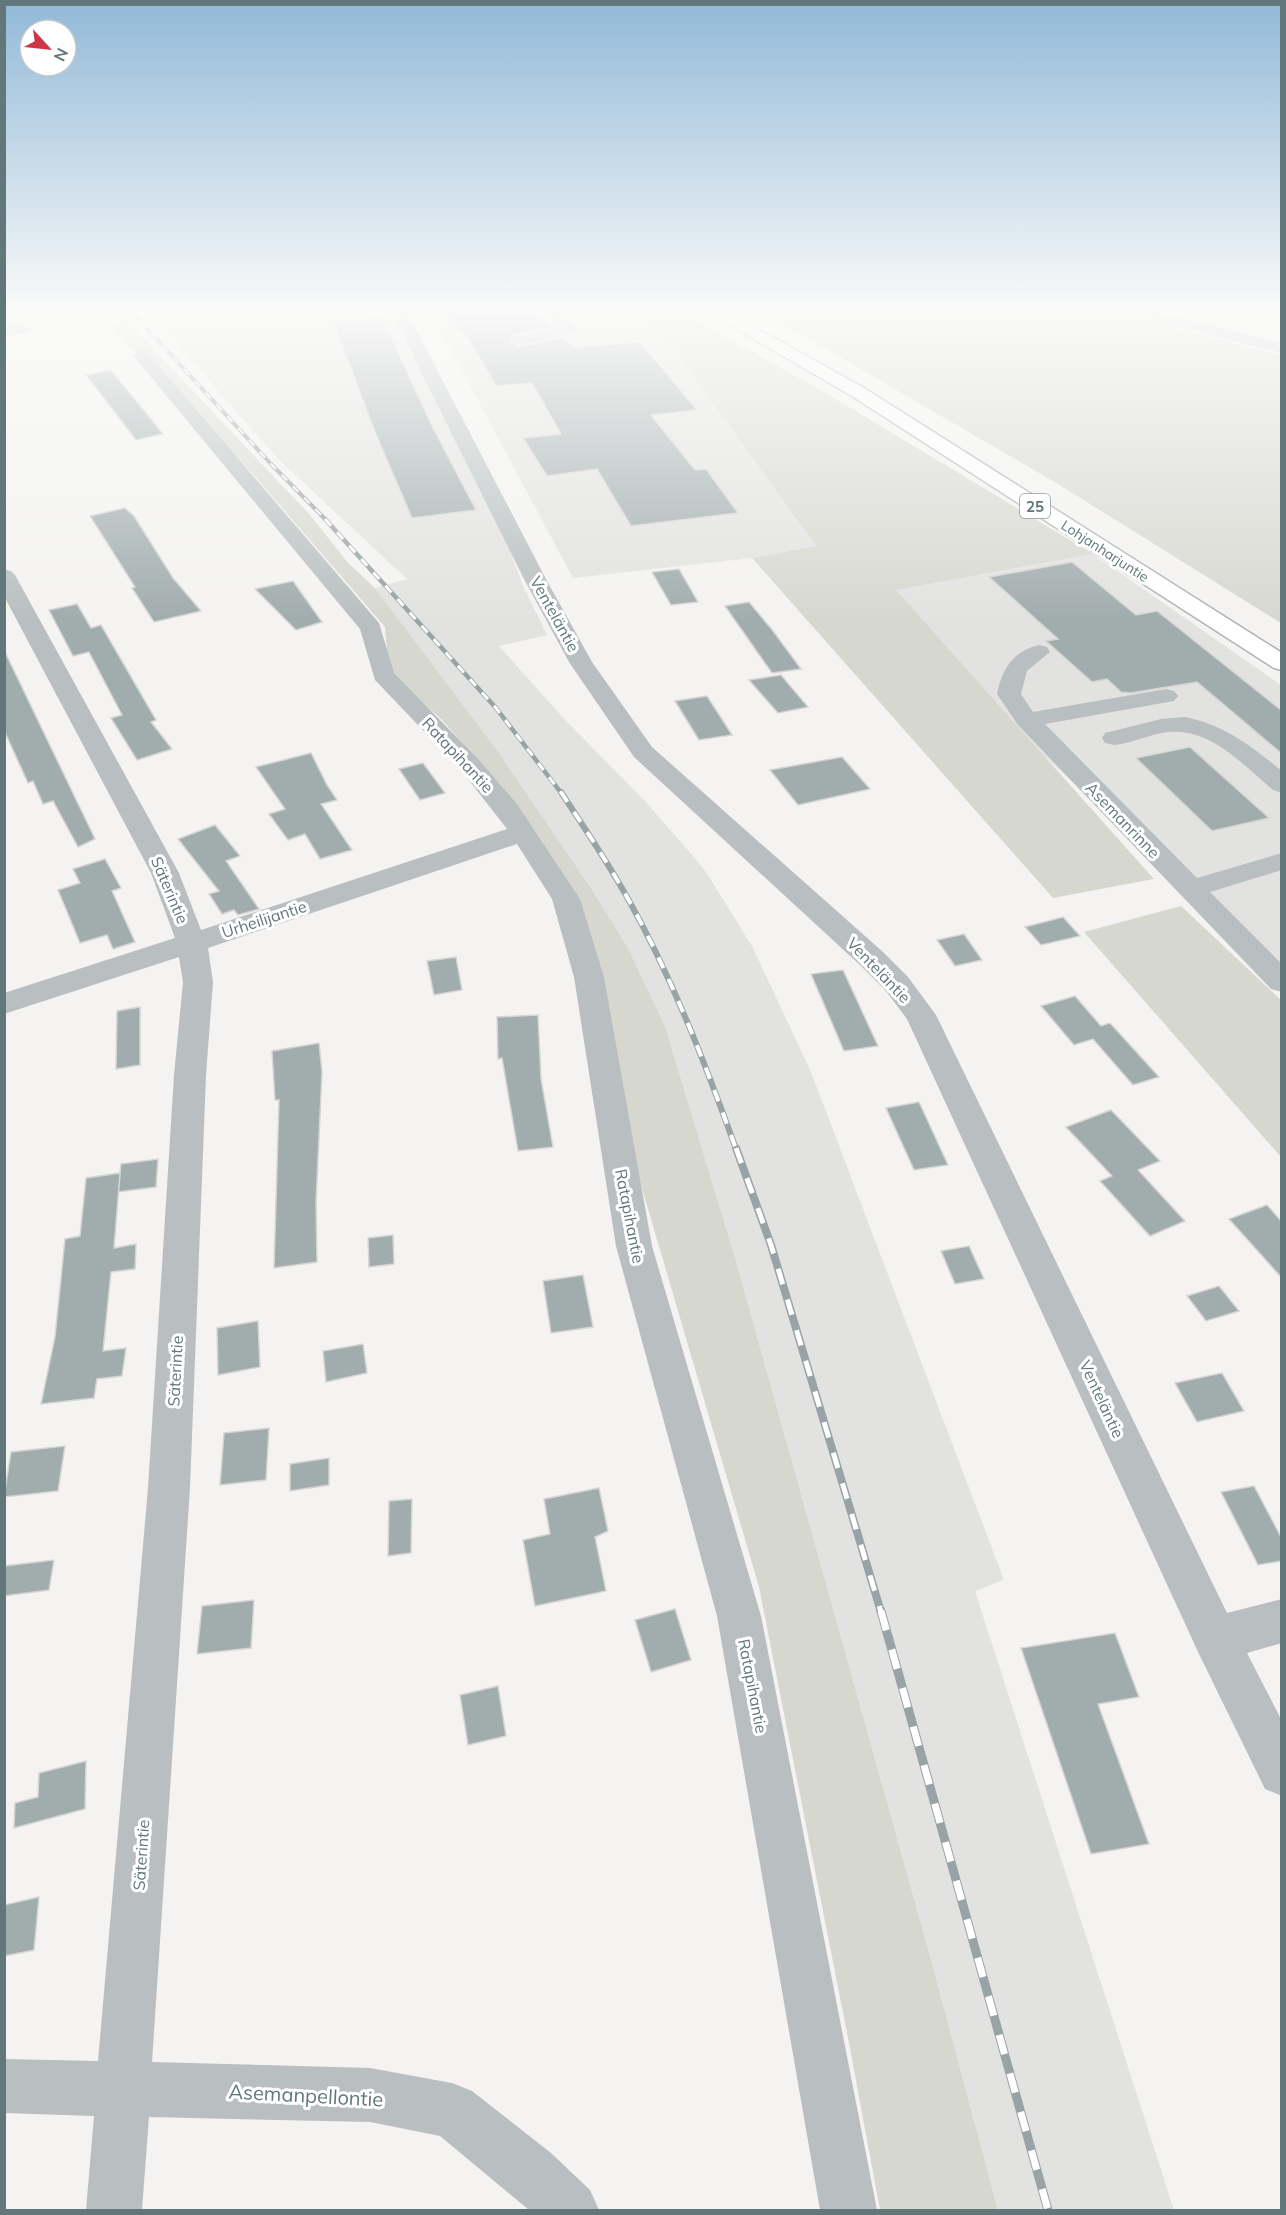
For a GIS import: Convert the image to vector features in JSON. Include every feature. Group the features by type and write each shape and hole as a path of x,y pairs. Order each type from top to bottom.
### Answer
{"highway":[{"name":"Lohjanharjuntie","path":"891,413 1281,663"},
{"name":"Lohjanharjuntie","path":"915,413 1170,568"}],"street":[{"name":"Ratapihantie","path":"190,413 371,628 383,675 470,765 508,810 566,899 589,977 634,1246 740,1616 849,2211"},
{"name":"Venteläntie","path":"451,413 536,581 581,662 643,752 872,959 897,984 921,1015 1215,1638 1281,1772"},
{"name":"Säterintie","path":"4,575 165,873 192,943 198,982 190,1075 169,1488 114,2211"},
{"name":"Asemanrinne","path":"1039,652 1020,662 1012,675 1009,694 1027,720 1281,981"},
{"path":"1027,720 1166,696"},
{"path":"1114,738 1132,737 1169,724 1183,725 1217,734 1281,785"},
{"name":"Urheilijantie","path":"4,1004 523,833"},
{"path":"1189,889 1281,861"},
{"path":"1215,1638 1258,1629 1281,1621"},
{"name":"Asemanpellontie","path":"4,2086 123,2087 370,2095 452,2111 531,2173 570,2211"}],"shaded area":[{"path":"198,413 214,413 310,515 349,564 375,588 497,750 591,888 628,948 665,1026 736,1261 932,1963 998,2210 880,2210 759,1587 641,1185 602,974 503,789 441,719 398,680 388,664 385,627"},
{"path":"238,413 442,413 503,530 523,586 547,635 499,646 566,721 645,801 704,869 752,946 811,1072 1004,1580 975,1591 1174,2210 998,2210 932,1963 736,1261 665,1026 628,948 591,888 497,750 375,588 407,579 275,456"},
{"path":"485,413 720,413 816,546 752,558 573,578"},
{"path":"720,413 860,413 1093,554 896,590 1154,879 1053,898 752,558 816,546"},
{"path":"937,413 1281,413 1281,623 1053,481"},
{"path":"1093,554 1281,685 1281,968 1036,749 895,590"},
{"path":"1181,906 1281,1000 1281,1157 1084,932"}],"building":[{"path":"116,413 146,413 163,434 136,440"},
{"path":"368,413 426,413 476,510 412,518"},
{"path":"549,413 666,413 651,415 695,470 706,469 738,513 631,526 597,469 547,476 523,438 561,434"},
{"path":"125,508 134,516 173,578 201,611 154,622 132,588 135,587 90,516"},
{"path":"1072,562 1136,615 1157,611 1281,710 1281,753 1197,682 1131,693 1121,692 1107,679 1092,682 1046,641 1058,639 989,577"},
{"path":"679,569 698,602 671,605 652,572"},
{"path":"293,581 322,622 296,630 255,589"},
{"path":"749,602 801,669 772,673 725,606"},
{"path":"77,604 91,628 101,625 156,720 151,722 172,749 137,760 111,718 122,715 89,652 73,656 49,610"},
{"path":"4,650 95,839 78,847 53,801 43,804 33,781 28,783 4,730"},
{"path":"781,675 808,707 778,713 749,680"},
{"path":"707,696 732,735 699,740 675,701"},
{"path":"1190,747 1269,818 1212,831 1136,758"},
{"path":"311,753 337,800 321,804 352,850 320,859 305,834 288,840 269,814 285,809 256,767"},
{"path":"842,757 870,789 798,805 770,770"},
{"path":"423,763 445,793 420,800 399,769"},
{"path":"215,825 240,856 226,861 259,909 238,915 234,910 222,914 209,894 219,891 178,839"},
{"path":"105,859 121,888 112,891 135,942 113,949 107,935 80,943 58,890 80,883 73,869"},
{"path":"1063,917 1080,936 1041,945 1025,927"},
{"path":"964,934 982,960 955,966 937,940"},
{"path":"456,957 462,990 434,995 427,961"},
{"path":"843,970 878,1046 844,1051 811,974"},
{"path":"1075,996 1101,1026 1110,1023 1159,1077 1133,1085 1093,1039 1074,1045 1041,1006"},
{"path":"140,1007 140,1065 116,1069 117,1011"},
{"path":"538,1015 541,1079 553,1147 518,1151 502,1058 498,1059 497,1017"},
{"path":"319,1043 322,1072 316,1202 317,1262 274,1268 279,1100 275,1100 272,1051"},
{"path":"919,1102 948,1165 914,1170 886,1108"},
{"path":"1111,1110 1160,1161 1138,1170 1185,1221 1150,1236 1100,1181 1112,1176 1066,1127"},
{"path":"158,1159 156,1187 118,1192 121,1164"},
{"path":"120,1173 114,1248 136,1244 135,1269 111,1272 103,1351 126,1348 122,1376 97,1379 94,1398 41,1404 55,1337 65,1239 80,1236 86,1178"},
{"path":"1267,1205 1281,1221 1281,1277 1229,1219"},
{"path":"393,1235 394,1264 369,1267 368,1238"},
{"path":"969,1246 984,1279 955,1284 941,1251"},
{"path":"583,1275 593,1327 551,1333 543,1281"},
{"path":"1219,1286 1239,1311 1206,1321 1187,1296"},
{"path":"258,1321 260,1367 218,1375 217,1328"},
{"path":"363,1344 367,1373 326,1382 323,1351"},
{"path":"1222,1373 1244,1411 1197,1422 1175,1383"},
{"path":"269,1428 266,1480 220,1485 224,1433"},
{"path":"65,1446 58,1491 4,1497 11,1452"},
{"path":"329,1458 329,1485 290,1491 290,1464"},
{"path":"1254,1486 1281,1537 1281,1561 1258,1565 1221,1492"},
{"path":"599,1488 608,1531 595,1537 606,1591 535,1606 523,1540 550,1534 544,1499"},
{"path":"412,1499 411,1553 388,1556 389,1501"},
{"path":"54,1560 49,1590 4,1596 4,1566"},
{"path":"254,1600 251,1648 197,1654 202,1606"},
{"path":"675,1609 691,1660 651,1672 635,1620"},
{"path":"1115,1633 1139,1697 1098,1704 1149,1844 1091,1854 1021,1648"},
{"path":"498,1686 506,1736 468,1745 460,1695"},
{"path":"86,1761 85,1809 14,1828 15,1803 38,1797 39,1773"},
{"path":"39,1897 34,1950 4,1956 4,1905"}],"railway":[{"path":"225,413 327,521"},
{"path":"325,519 496,708 562,794"},
{"path":"561,792 619,884 659,958 700,1053 736,1149"},
{"path":"736,1148 771,1245 881,1612"},
{"path":"881,1611 1048,2210"}]}
